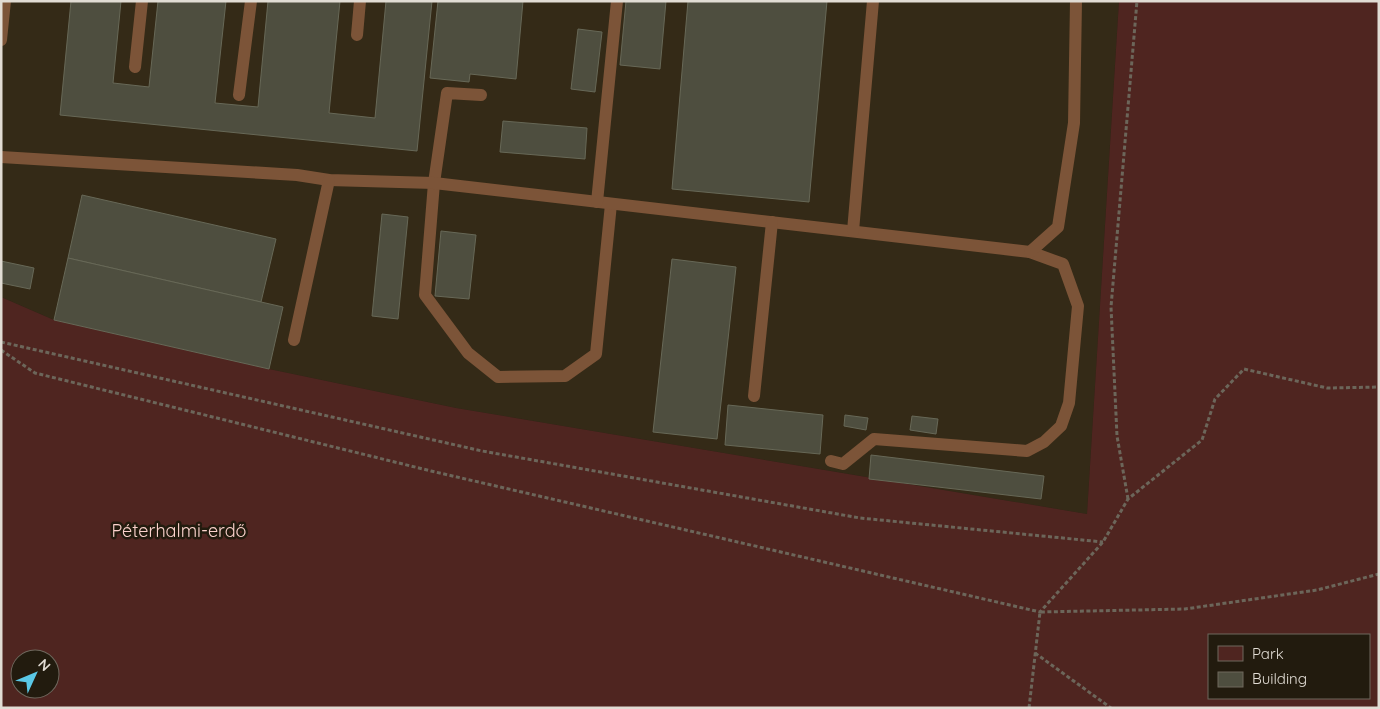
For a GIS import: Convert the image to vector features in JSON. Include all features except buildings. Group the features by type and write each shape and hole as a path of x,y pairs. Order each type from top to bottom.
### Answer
{"lane":[{"path":"1,40 5,1"},
{"path":"135,67 142,1"},
{"path":"240,95 251,1"},
{"path":"357,35 360,1"},
{"path":"597,202 617,1"},
{"path":"853,231 873,1"},
{"path":"1030,252 1058,227 1074,123 1076,1"},
{"path":"482,96 447,93 434,183 426,295 468,354 498,377 565,376 596,354 611,204"},
{"path":"1,157 297,175 329,180 434,183 1030,252 1062,264 1078,306 1069,403 1062,426 1044,442 1028,450 874,440 843,464 830,461"},
{"path":"294,340 329,180"},
{"path":"754,396 772,222"}],"path":[{"path":"1128,498 1117,436 1111,307 1137,1"},
{"path":"1,342 482,451 860,518 1103,542"},
{"path":"1,350 35,372 431,471 1040,612 1185,609 1317,590 1379,574"},
{"path":"1029,708 1040,612 1103,542 1128,498 1202,440 1215,399 1244,369 1327,388 1379,387"},
{"path":"1034,653 1111,708"}],"shaded area":[{"path":"1,1 1119,1 1087,514 456,408 269,369 54,320 1,297"}],"green space":[{"name":"Péterhalmi-erdő","path":"1119,1 1379,1 1379,708 1,708 1,297 54,320 269,369 456,408 1087,514"}]}
